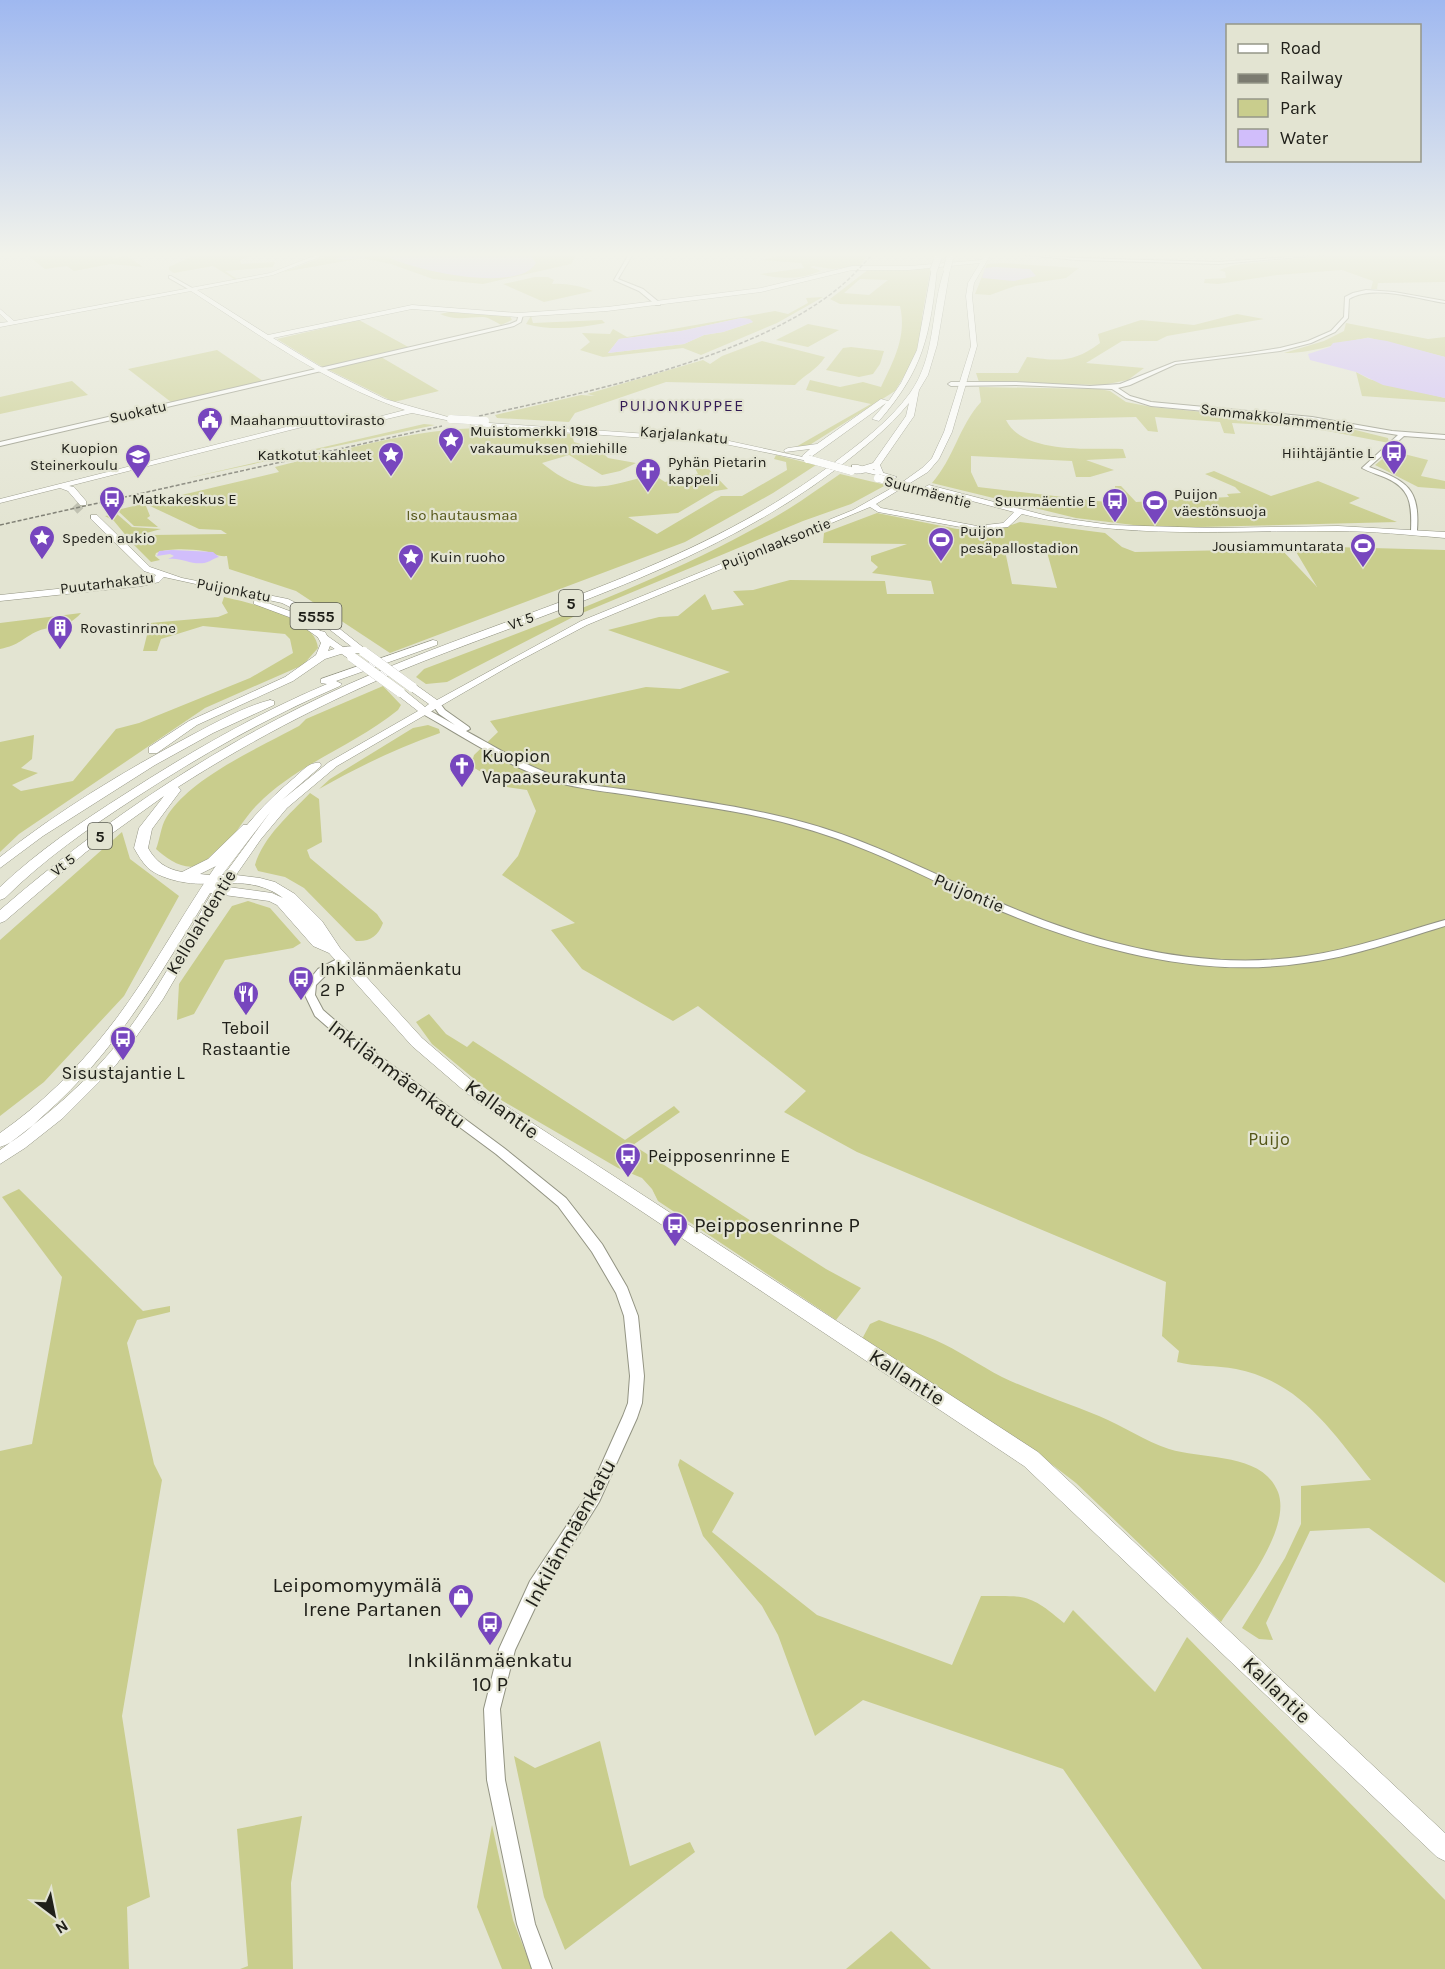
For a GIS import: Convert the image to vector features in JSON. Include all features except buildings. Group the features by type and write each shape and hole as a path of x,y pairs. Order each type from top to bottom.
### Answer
{"highway":[{"name":"Vt 5","path":"0,895 23,872 62,840 208,746 293,702 441,640 593,584 680,547 734,520 820,467 868,427 901,388 917,364 922,346"},
{"name":"Vt 5","path":"0,918 61,866 140,806 207,762 281,721 356,685 623,582 723,536 777,506 831,471 868,440 916,389 934,353 935,346"},
{"path":"788,450 806,450 820,444 901,388"},
{"path":"853,469 866,470 876,465 910,416 916,389"},
{"path":"809,456 820,444"},
{"path":"876,465 880,476"},
{"path":"321,633 326,643 321,657"},
{"path":"39,833 138,768 228,722 320,683 441,640"},
{"path":"0,864 86,797 193,723 289,679 321,657 355,652"},
{"path":"207,762 159,808 141,839 141,848 154,868 209,884"},
{"path":"180,876 206,867 248,828"}],"main road":[{"path":"277,346 317,370 402,414"},
{"name":"Puijonlaaksontie","path":"432,701 584,623 870,505 926,461 946,420 955,383 973,346"},
{"name":"Karjalankatu","path":"317,370 411,411 447,420 705,435 809,456"},
{"path":"0,501 306,424 378,419 411,411"},
{"name":"Karjalankatu","path":"402,414 475,424 720,441 809,456"},
{"name":"Suurmäentie","path":"809,456 1014,512 1048,518 1147,530 1315,528 1414,531 1445,535"},
{"name":"Suurmäentie","path":"866,470 927,489"},
{"path":"60,486 61,491 79,504"},
{"path":"882,495 895,508"},
{"name":"Puijonlaaksontie","path":"420,708 577,618 870,505"},
{"path":"870,505 977,528 1005,525 1014,512"},
{"path":"870,505 976,524 999,520 1014,512"},
{"name":"Puijonkatu","path":"420,708 355,652 323,620 285,601 154,577 91,515 120,555 154,577 251,600 292,615 355,652 412,687 432,701"},
{"name":"Puutarhakatu","path":"0,597 58,587 154,577"},
{"name":"Kellolahdentie","path":"0,1141 66,1086 122,1021 209,884 248,828 298,778 324,760 420,708"},
{"name":"Kellolahdentie","path":"0,1158 49,1122 86,1088 134,1031 261,830 308,783 333,764 420,708"},
{"name":"Kallantie","path":"209,884 225,884 272,897 281,902 318,943 339,955 417,1042 481,1097 1030,1459 1445,1849"}],"street":[{"name":"Suokatu","path":"0,444 423,346"},
{"path":"955,383 1113,387 1126,385 1175,363 1296,346"},
{"name":"Sammakkolammentie","path":"1113,387 1128,397 1151,404 1312,419 1402,435 1445,437"},
{"path":"1402,435 1365,468 1398,482 1412,493 1416,511 1414,531"},
{"name":"Puijontie","path":"432,701 442,712 500,754"},
{"name":"Puijontie","path":"420,708 500,754 559,780 804,825 854,843 1018,914 1101,945 1196,963 1285,962 1366,946 1445,923"},
{"name":"Inkilänmäenkatu","path":"339,955 311,984 310,995 319,1013 350,1040 500,1151 562,1202 597,1248 622,1292 631,1316 637,1376 635,1403 630,1418 594,1497 536,1587 507,1649 492,1709 496,1780 526,1924 542,1969"}],"green space":[{"path":"288,346 406,346 412,349 381,357 439,391 394,402 319,365"},
{"path":"585,346 614,346 608,353 668,346 723,346 701,355 683,348 603,357 580,350"},
{"path":"749,346 781,346 825,357 818,366 795,385 666,382 575,413 569,422 497,418 495,415 581,395 595,396 587,394 703,360 710,364 722,356"},
{"path":"898,346 918,346 912,363 895,391 808,446 794,448 871,404 806,390 810,380 840,387 863,382 881,387"},
{"path":"1096,346 1114,346 1086,363 1144,368 1128,380 1103,385 979,382 976,373 1018,373 1027,357 1066,359"},
{"path":"1308,346 1330,346 1296,353 1284,353"},
{"path":"1401,346 1445,346 1445,357"},
{"path":"843,348 884,351 880,364 873,374 859,377 826,370"},
{"path":"217,350 263,381 171,402 128,369"},
{"path":"1356,372 1369,379 1445,398 1445,402 1362,396"},
{"path":"72,381 88,395 0,414 0,397"},
{"path":"979,387 1099,389 1110,391 1126,402 1152,407 1335,425 1388,438 1389,443 1307,427 1232,423 1235,434 1224,433 1220,422 1155,417 1158,432 1148,431 1136,417 1006,420 1014,431 1042,444 1058,447 1123,449 1126,458 1086,460 1114,470 1090,477 1076,477 1072,461 971,456 971,472 978,487 1115,503 1115,486 1121,486 1136,502 1229,497 1227,494 1241,493 1235,487 1205,474 1214,471 1271,496 1318,481 1360,498 1349,503 1397,522 1158,528 1076,518 932,483 946,463 973,411 981,402"},
{"path":"424,424 435,425 188,478"},
{"name":"Iso hautausmaa","path":"490,428 572,434 574,442 600,450 608,458 636,463 620,471 602,475 569,455 542,463 570,481 595,487 652,475 645,469 665,482 698,474 693,464 702,462 728,489 715,491 678,513 628,517 657,534 721,496 742,496 787,470 786,462 774,459 776,455 816,465 773,493 685,542 390,653 296,591 229,569 227,556 198,550 173,550 156,553 155,556 160,560 151,562 131,542 152,535 227,534 221,530 199,529 150,506 156,501 279,472 275,467 409,435"},
{"path":"1392,451 1428,460 1421,476 1445,481 1445,489 1418,487 1375,465"},
{"path":"840,474 886,485 851,504 803,521 575,616 447,682 426,684 416,677 424,669 602,600 690,561 775,517"},
{"path":"142,504 146,506 150,516 147,518 158,527 134,526 117,510"},
{"name":"Puijo","path":"877,513 957,529 996,530 1020,522 1105,533 1122,547 1135,552 1281,549 1317,587 1295,550 1300,550 1298,546 1445,550 1445,1583 1369,1528 1310,1531 1266,1623 1273,1640 1259,1639 1242,1628 1285,1558 1301,1524 1301,1486 1371,1480 1313,1411 1279,1385 1259,1376 1236,1369 1177,1362 1179,1351 1162,1336 1166,1282 857,1152 784,1112 806,1091 698,1006 673,1021 582,969 551,930 575,923 502,875 518,856 536,811 527,790 507,787 471,766 474,755 498,732 490,721 646,687 680,689 730,672 608,630 659,617 678,616 705,594 712,610 744,605 733,591 753,590 790,580 885,581 887,594 934,594 931,581 872,573 878,567 871,561 871,556 907,544 823,543 824,533","holes":["1045,545 1057,588 1012,584 1004,546"]},
{"path":"117,514 132,527 161,529 128,538 114,521 105,516"},
{"path":"224,597 265,608 294,620 314,637 318,648 303,665 205,708 19,834 0,852 0,742 34,735 32,759 21,768 38,773 12,785 21,791 73,781 116,729 139,723 250,678 293,653 290,639 285,634 203,626 161,639 157,651 143,651 150,623 218,617 228,613 222,603"},
{"path":"81,613 66,624 38,631 17,643 0,649 0,623"},
{"path":"383,686 401,705 398,710 273,790 250,813 216,856 207,862 191,867 180,865 156,849 166,818 176,804 207,777 299,726 306,719"},
{"path":"428,725 439,729 440,733 378,758 319,789 330,779 413,728"},
{"path":"310,793 319,799 322,842 307,850 310,858 377,914 383,923 376,935 369,939 356,941 304,888 285,877 258,871 255,865 271,835"},
{"path":"122,832 130,859 179,896 124,996 44,1082 0,1116 0,940"},
{"path":"248,901 270,908 301,943 293,948 225,960 194,1014 177,1020 179,984 232,906"},
{"path":"429,1014 446,1034 467,1047 473,1041 625,1140 674,1106 680,1112 633,1145 826,1269 861,1288 836,1320 658,1201 652,1189 642,1178 618,1168 496,1097 432,1044 416,1022"},
{"path":"19,1189 143,1311 170,1306 170,1312 137,1320 127,1343 154,1464 162,1480 122,1716 150,1897 127,1907 129,1969 0,1969 0,1451 32,1444 62,1277 2,1197"},
{"path":"879,1320 935,1340 1002,1377 1099,1416 1160,1446 1246,1464 1259,1470 1270,1479 1278,1492 1280,1507 1278,1524 1262,1560 1221,1622 1076,1483 1024,1443 862,1339 870,1324"},
{"path":"680,1459 734,1493 712,1532 817,1615 952,1665 981,1596 1026,1598 1043,1606 1064,1623 1073,1610 1155,1692 1187,1637 1445,1900 1445,1969 1202,1969 1063,1769 863,1700 815,1736 778,1635 762,1606 703,1536 678,1465"},
{"path":"600,1741 630,1866 690,1842 695,1852 565,1950 544,1897 514,1756 535,1768"},
{"path":"302,1816 291,1883 293,1969 240,1969 248,1966 237,1829"},
{"path":"492,1825 513,1920 532,1969 502,1969 477,1907"},
{"path":"891,1931 931,1969 846,1969"}],"water":[{"path":"614,346 668,346 608,353"},
{"path":"1405,346 1445,357 1445,398 1383,385 1356,372 1310,360 1308,354 1330,347"},
{"path":"159,551 213,552 219,557 195,563 168,559 174,556 170,554 157,556"}],"tunnel":[{"path":"75,505 83,514"}],"railway":[{"path":"479,416 619,383 669,369 732,346"},
{"path":"0,525 442,426"}],"place":[{"name":"Maahanmuuttovirasto","path":"210,443"},
{"name":"Muistomerkki 1918 vakaumuksen miehille","path":"451,463"},
{"name":"Hiihtäjäntie L","path":"1394,476"},
{"name":"Katkotut kahleet","path":"391,478"},
{"name":"Kuopion Steinerkoulu","path":"138,480"},
{"name":"Pyhän Pietarin kappeli","path":"648,494"},
{"name":"Matkakeskus E","path":"112,522"},
{"name":"Suurmäentie E","path":"1115,524"},
{"name":"Puijon väestönsuoja","path":"1155,526"},
{"name":"Speden aukio","path":"42,561"},
{"name":"Puijon pesäpallostadion","path":"941,563"},
{"name":"Jousiammuntarata","path":"1363,569"},
{"name":"Kuin ruoho","path":"411,580"},
{"name":"Rovastinrinne","path":"60,651"},
{"name":"Kuopion Vapaaseurakunta","path":"462,789"},
{"name":"Inkilänmäenkatu 2 P","path":"301,1002"},
{"name":"Teboil Rastaantie","path":"246,1017"},
{"name":"Sisustajantie L","path":"123,1062"},
{"name":"Peipposenrinne E","path":"628,1179"},
{"name":"Peipposenrinne P","path":"675,1248"},
{"name":"Leipomomyymälä Irene Partanen","path":"461,1620"},
{"name":"Inkilänmäenkatu 10 P","path":"490,1647"}],"district":[{"name":"PUIJONKUPPEE","path":"682,405"}]}
